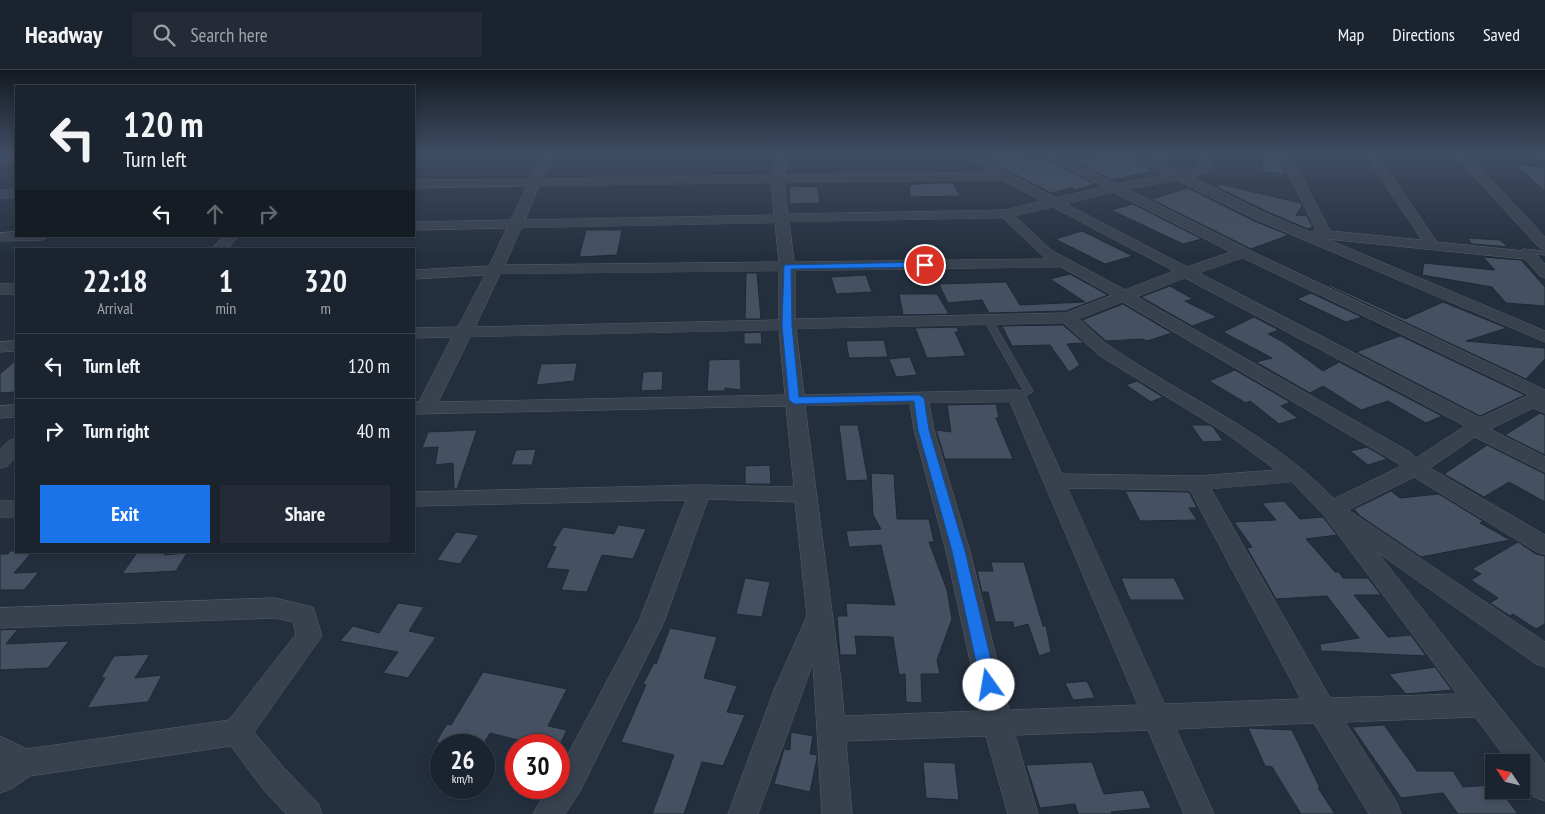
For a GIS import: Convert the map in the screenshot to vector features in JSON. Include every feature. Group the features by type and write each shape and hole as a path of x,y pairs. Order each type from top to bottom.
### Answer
{"street":[{"path":"420,408 495,270 532,188"},
{"path":"778,188 787,267 787,326 794,400 828,681 837,814"},
{"path":"1027,188 1545,464"},
{"path":"415,226 1006,214 1115,188 1244,253 1534,390 1540,395 1539,404 1477,428 1415,468 1331,509"},
{"path":"1204,188 1296,232 1545,337"},
{"path":"1301,188 1325,235"},
{"path":"1393,188 1432,245"},
{"path":"1491,188 1545,245"},
{"path":"0,194 15,194"},
{"path":"1006,214 1046,253 1123,295 1403,457 1415,468 1545,546"},
{"path":"1296,232 1529,255 1545,273"},
{"path":"7,238 24,237"},
{"path":"220,248 231,237"},
{"path":"415,333 787,326 1068,318 1123,295 1244,253"},
{"path":"415,274 495,270 1064,263"},
{"path":"0,289 15,289"},
{"path":"1068,318 1106,352 1233,429 1296,475 1331,509 1545,786"},
{"path":"0,347 15,346"},
{"path":"420,408 1018,396 1198,814"},
{"path":"919,398 924,430 958,551 998,723 1023,814"},
{"path":"0,412 15,412"},
{"path":"0,461 15,446"},
{"path":"1054,481 1198,483 1296,475"},
{"path":"1198,483 1322,711 1386,814"},
{"path":"415,499 700,492 805,495"},
{"path":"548,814 570,781 651,622 700,492"},
{"path":"0,509 15,508"},
{"path":"1331,509 1545,656"},
{"path":"0,618 275,608 304,614 309,636 237,732 12,756 0,779"},
{"path":"743,814 788,690 820,616"},
{"path":"831,729 1482,706"},
{"path":"237,732 274,778 307,814"}],"lane":[{"path":"1529,255 1526,251 1545,253"},
{"path":"988,320 1028,392 1018,396"}],"building":[{"path":"790,188 818,188 820,203 789,204"},
{"path":"909,188 956,188 960,196 910,197"},
{"path":"1041,188 1082,188 1075,190 1072,188 1051,193"},
{"path":"1188,188 1254,221 1289,235 1251,249 1151,199"},
{"path":"1219,188 1234,188 1301,203 1302,206 1296,215 1307,216 1313,227 1308,229"},
{"path":"1133,204 1202,239 1183,244 1111,210"},
{"path":"586,230 622,230 617,255 579,257"},
{"path":"1082,231 1133,256 1105,264 1055,239"},
{"path":"1467,238 1500,240 1508,247 1472,244"},
{"path":"1483,257 1521,260 1545,287 1545,306 1506,303 1492,287 1422,275 1424,263 1495,270"},
{"path":"746,273 757,273 761,319 745,319"},
{"path":"1070,274 1108,295 1066,311 989,313 982,300 948,303 939,284 1006,282 1020,305 1085,302 1050,279"},
{"path":"866,275 872,292 836,294 831,277"},
{"path":"1330,285 1405,319 1443,302 1507,328 1466,341 1545,348 1545,359 1526,379 1328,286"},
{"path":"1170,286 1193,299 1185,301 1217,317 1192,326 1141,297"},
{"path":"1311,293 1362,317 1346,322 1297,299"},
{"path":"899,294 937,294 949,314 903,315"},
{"path":"1123,304 1172,333 1147,341 1143,339 1106,341 1082,320"},
{"path":"1254,317 1279,330 1268,334 1283,342 1323,371 1339,362 1442,416 1426,423 1388,401 1361,410 1323,386 1310,393 1256,362 1272,358 1223,332"},
{"path":"1371,322 1525,395 1480,416 1356,352 1400,336"},
{"path":"1063,325 1084,343 1067,344 1080,365 1069,372 1050,345 1012,346 1002,326"},
{"path":"957,327 959,332 955,332 966,356 927,358 915,328"},
{"path":"761,332 762,344 744,344 744,333"},
{"path":"884,340 888,357 849,358 846,341"},
{"path":"910,357 917,375 896,377 889,359"},
{"path":"740,359 741,390 725,388 725,391 707,391 709,360"},
{"path":"15,361 15,392 0,393 0,374"},
{"path":"577,363 574,381 536,385 541,364"},
{"path":"1235,370 1290,402 1281,406 1298,418 1279,424 1250,401 1246,403 1209,381"},
{"path":"663,371 662,390 641,391 643,372"},
{"path":"1137,381 1163,397 1151,402 1126,385"},
{"path":"996,404 999,418 996,418 1013,459 945,459 936,430 951,432 947,405"},
{"path":"1540,413 1545,415 1545,455 1505,435"},
{"path":"839,425 858,425 868,480 846,481"},
{"path":"1191,425 1209,425 1213,427 1223,441 1203,442"},
{"path":"477,430 457,489 454,489 453,463 435,465 438,447 422,448 428,432"},
{"path":"1487,445 1545,474 1545,502 1509,482 1484,497 1444,474"},
{"path":"1367,447 1387,459 1368,465 1350,451"},
{"path":"536,449 532,465 511,465 516,450"},
{"path":"770,465 771,484 745,484 745,466"},
{"path":"871,473 894,474 897,519 929,519 934,542 929,542 947,590 952,619 937,660 940,674 921,674 922,703 906,702 905,674 899,675 893,637 855,636 857,655 840,655 837,616 847,616 846,603 895,605 881,545 849,547 846,531 881,529 873,515"},
{"path":"1125,491 1189,492 1197,508 1189,508 1197,520 1140,521"},
{"path":"1391,491 1400,498 1439,494 1483,521 1480,523 1510,540 1421,557 1360,516 1354,509"},
{"path":"1284,501 1300,519 1323,517 1337,535 1306,539 1335,572 1339,572 1343,578 1368,578 1381,595 1354,595 1388,637 1411,635 1426,656 1321,651 1320,644 1359,638 1327,596 1276,599 1247,548 1252,547 1234,522 1276,520 1262,503"},
{"path":"618,525 646,529 633,559 602,555 587,592 561,590 569,570 546,568 556,547 552,546 563,527 614,534"},
{"path":"456,532 479,535 460,564 437,560"},
{"path":"1518,542 1536,554 1545,556 1545,624 1536,629 1513,614 1510,616 1490,603 1498,598 1471,580 1481,574 1472,569"},
{"path":"10,551 15,551 15,553 31,553 14,573 39,572 24,590 0,590 0,554 8,554"},
{"path":"137,553 165,553 164,555 187,553 176,571 122,574"},
{"path":"991,562 1024,562 1043,626 1046,626 1051,652 1039,656 1028,624 1014,628 1013,622 995,622 988,592 982,592 977,571 993,571"},
{"path":"745,578 770,582 762,617 736,614"},
{"path":"1121,578 1174,578 1185,600 1130,600"},
{"path":"398,603 424,607 409,631 436,637 408,678 383,673 398,652 340,641 353,626 379,633"},
{"path":"670,628 717,637 704,678 737,686 727,712 745,715 723,766 702,762 684,814 652,814 674,755 621,742 646,685 643,684 654,663 656,664"},
{"path":"18,629 6,644 69,641 48,668 0,670 0,630"},
{"path":"150,654 135,678 162,675 148,702 87,708 105,678 101,678 114,656"},
{"path":"1435,667 1452,690 1406,694 1389,674"},
{"path":"483,672 567,689 548,726 567,730 565,734 505,734 505,737 490,733 441,734 447,724 451,725"},
{"path":"1087,681 1095,698 1073,700 1065,683"},
{"path":"1384,725 1417,771 1453,771 1463,787 1485,786 1485,799 1507,799 1518,814 1458,814 1443,793 1401,798 1352,727"},
{"path":"1248,728 1292,730 1320,788 1318,788 1335,814 1301,814 1272,767 1265,766"},
{"path":"791,732 813,736 810,754 817,755 817,758 810,792 774,784 784,749 790,750"},
{"path":"923,762 955,763 959,800 926,798"},
{"path":"1092,762 1104,794 1143,790 1151,808 1111,812 1112,814 1078,814 1075,804 1040,808 1026,765"}],"route":[{"path":"925,265 787,267 787,326 794,400 919,398 924,430 958,551 989,685"}]}
